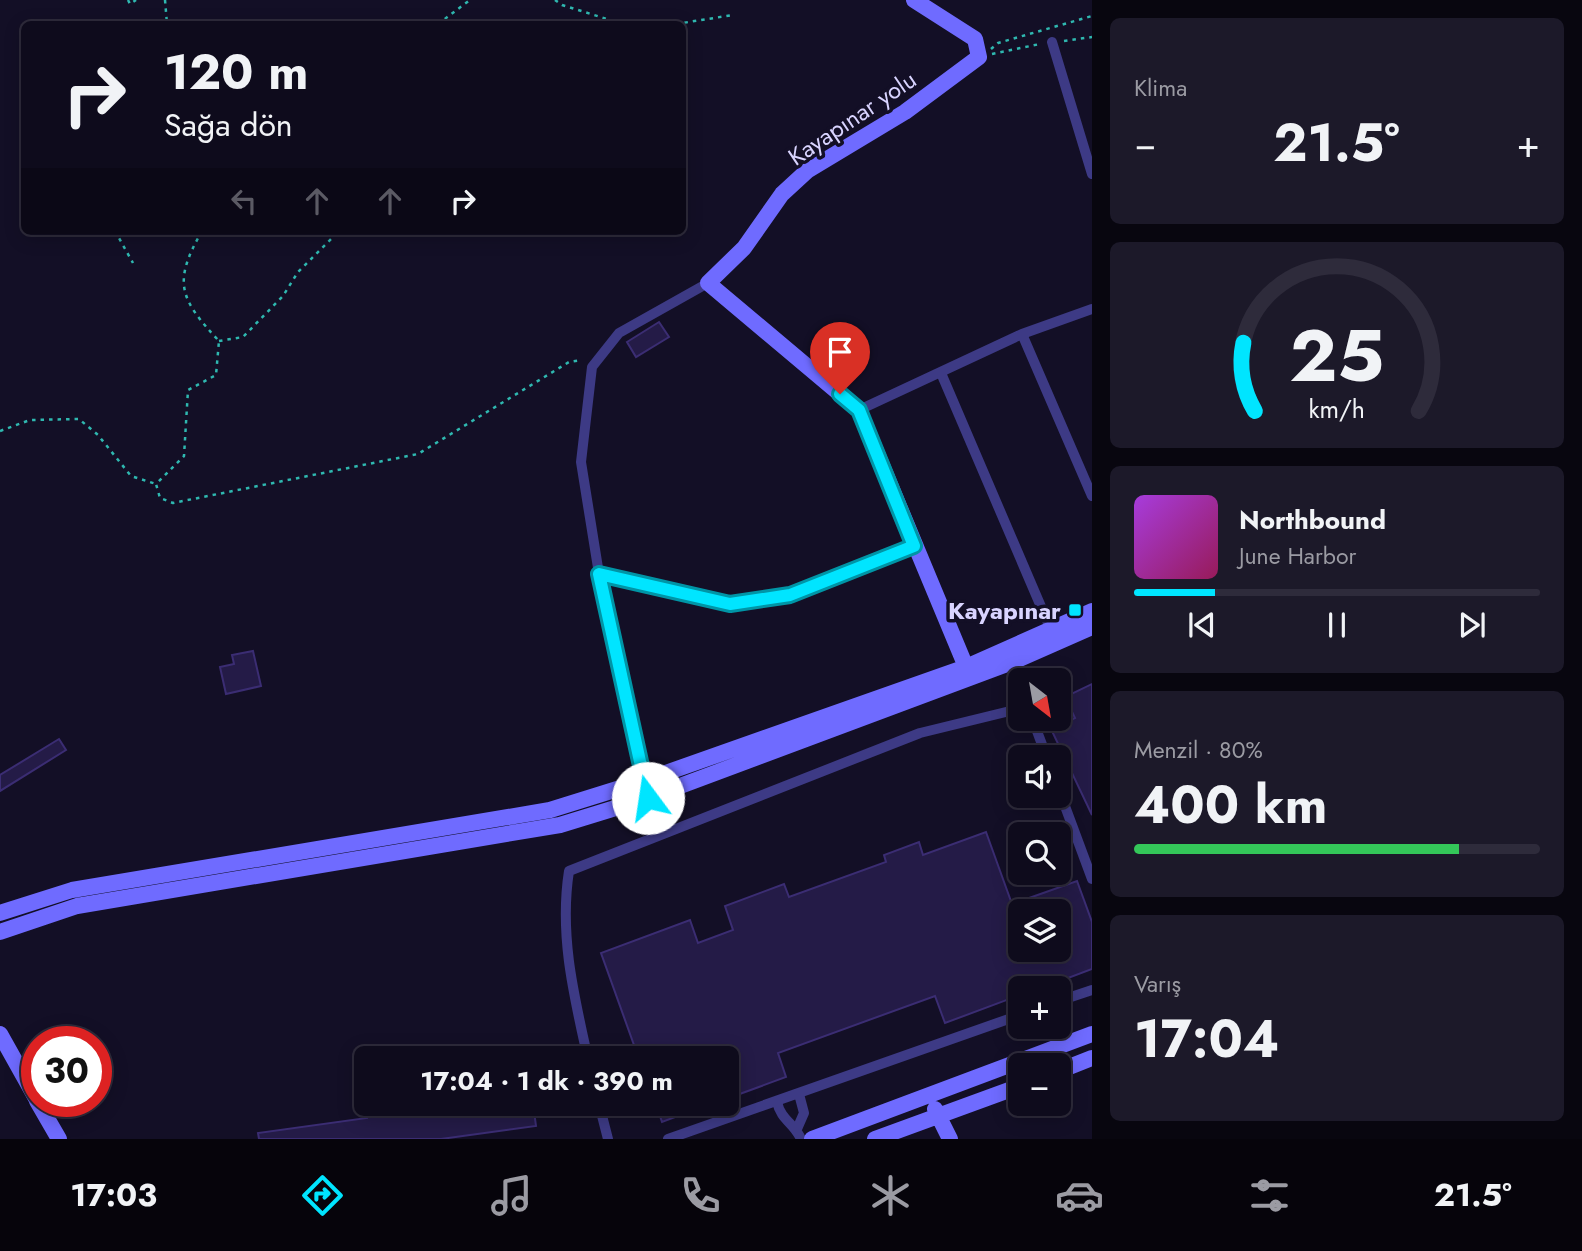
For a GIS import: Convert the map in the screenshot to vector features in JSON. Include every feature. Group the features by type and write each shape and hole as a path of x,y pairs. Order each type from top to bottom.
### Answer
{"street":[{"path":"914,0 975,39 979,57"},
{"path":"1052,42 1092,174"},
{"name":"Kayapınar yolu","path":"708,283 744,248 782,194 807,172 905,112 979,57"},
{"path":"648,798 599,574 580,462 592,367 619,333 708,283 859,410 966,667"},
{"path":"859,410 1022,334 1092,309"},
{"path":"1022,334 1092,496"},
{"path":"941,373 1051,630"},
{"path":"599,574 730,604 790,595 914,546"},
{"path":"0,913 72,890 550,810 643,781 966,667 1092,611"},
{"path":"0,932 78,906 560,825 648,798 1014,661 1092,627"},
{"path":"585,1046 567,965 565,894 569,871 920,733 1008,711"},
{"path":"1066,808 1092,879"},
{"path":"1071,997 1092,989"},
{"path":"668,1139 1008,1019"},
{"path":"0,1034 21,1071"},
{"path":"812,1139 1092,1034"},
{"path":"1071,1066 1092,1058"},
{"path":"875,1139 1008,1091"},
{"path":"776,1102 780,1117 799,1134 804,1113 799,1094"},
{"path":"931,1096 950,1139"},
{"path":"602,1116 608,1139"},
{"path":"47,1117 59,1139"}],"path":[{"path":"128,0 130,4 136,0"},
{"path":"165,0 167,21"},
{"path":"442,21 470,0"},
{"path":"555,0 562,5 613,21"},
{"path":"686,22 733,15"},
{"path":"979,57 998,43 1092,16"},
{"path":"979,57 1092,37"},
{"path":"118,235 133,263"},
{"path":"156,484 184,456 188,390 216,375 219,341 193,314 183,295 182,278 189,253 200,235"},
{"path":"219,341 243,338 283,296 298,272 335,235"},
{"path":"156,484 160,498 173,503 395,461 418,454 569,362 600,357"},
{"path":"0,431 30,421 79,419 98,435 131,476 156,484"}],"building":[{"path":"659,322 669,337 636,357 627,342"},
{"path":"253,651 261,686 226,694 220,667 234,664 232,655"},
{"path":"1092,684 1092,815 1071,771 1071,745 1059,745 1052,732 1071,732 1071,720 1075,718 1071,710 1071,694"},
{"path":"59,739 66,750 0,791 0,775"},
{"path":"986,832 1010,899 1008,899 1008,962 1071,962 1071,899 1026,899 1077,881 1092,922 1092,969 1071,977 1008,976 1008,999 945,1023 935,996 778,1053 786,1077 739,1094 739,1046 634,1046 601,953 690,920 698,943 733,930 725,906 784,884 789,897 886,862 884,855 919,842 923,855"},
{"path":"535,1116 536,1126 441,1139 259,1139 258,1133 367,1118"},
{"path":"660,1116 678,1116 662,1122"}],"place":[{"name":"Kayapınar","path":"1075,610"}],"route":[{"path":"648,798 599,574 730,604 790,595 914,546 859,410 840,394"}]}
